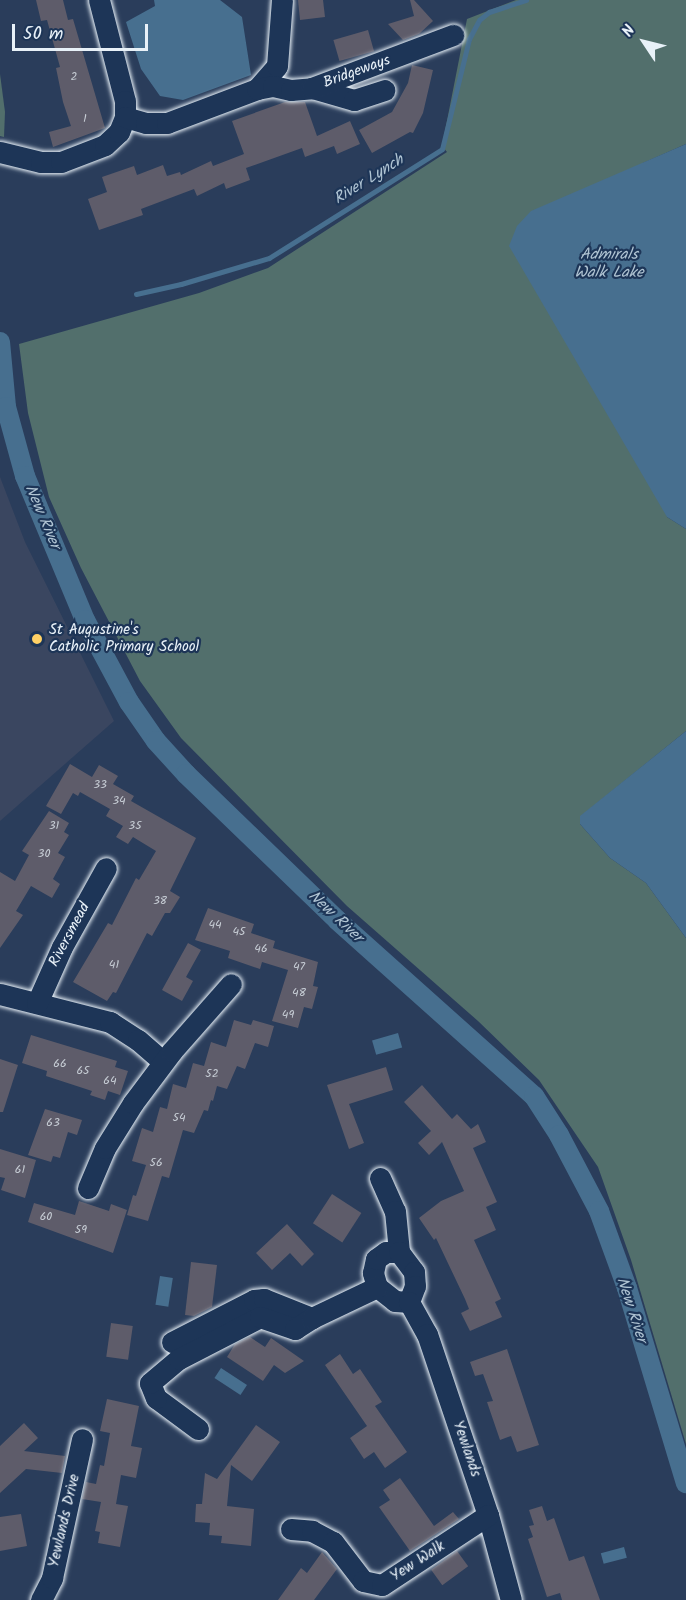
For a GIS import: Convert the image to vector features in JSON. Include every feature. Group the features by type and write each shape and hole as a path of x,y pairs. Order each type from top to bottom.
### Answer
{"street":[{"path":"0,152 41,162 61,162 105,146 119,132 125,117 125,101 99,0"},
{"path":"125,117 146,123 166,123 257,89 277,66 282,0"},
{"name":"Bridgeways","path":"257,89 273,86 291,90 312,88 453,35"},
{"path":"312,88 354,100 384,90"},
{"name":"Riversmead","path":"37,1003 62,947 106,868"},
{"path":"88,1188 109,1142 162,1062 231,984"},
{"path":"0,994 110,1022 138,1040 162,1062"},
{"path":"380,1178 395,1211 399,1252 414,1272 415,1286 409,1302 395,1301 377,1287 373,1273 376,1259 386,1251 399,1252"},
{"path":"198,1429 156,1398 150,1383 179,1359 260,1317 296,1329 312,1318 377,1287"},
{"path":"172,1342 254,1300 264,1299 312,1318"},
{"name":"Yewlands","path":"409,1302 427,1334 489,1515 511,1600"},
{"name":"Yewlands Drive","path":"41,1600 52,1578 82,1439"},
{"name":"Yew Walk","path":"291,1529 312,1531 333,1542 363,1581 382,1585 489,1515"}],"shaded area":[{"name":"St Augustine's Catholic Primary School","path":"0,477 25,542 114,721 0,821"}],"green space":[{"path":"516,0 686,0 686,144 643,163 667,517 686,529 686,731 581,816 580,824 610,858 646,883 686,938 686,1444 631,1260 598,1167 539,1080 478,1021 347,906 181,738 140,681 81,568 49,497 28,413 19,344 199,293 268,268 447,152 442,146 467,19"},
{"path":"0,74 5,112 4,137 0,136"}],"water":[{"path":"154,0 220,0 242,17 251,75 183,100 160,96 141,69 126,22 155,6"},
{"name":"Admirals Walk Lake","path":"686,144 686,529 667,517 509,246 517,226 531,211"},
{"path":"686,731 686,938 646,883 610,858 580,824 580,816"},
{"path":"398,1033 402,1047 376,1055 372,1040"},
{"path":"160,1276 173,1278 168,1307 155,1305"},
{"path":"221,1368 247,1385 240,1395 214,1378"},
{"path":"624,1547 627,1558 604,1564 601,1553"}],"building":[{"path":"36,0 63,0 68,20 73,19 105,128 53,147 49,132 71,126 63,102 56,68 60,67 47,20 41,21"},
{"path":"298,0 323,0 325,17 300,20"},
{"path":"410,0 414,0 433,21 419,34 403,40 388,24 414,16"},
{"path":"368,30 374,51 339,61 333,40"},
{"path":"412,65 433,70 423,113 413,133 410,132 372,153 359,130 392,112 408,83"},
{"path":"285,102 305,102 317,136 350,121 360,144 337,154 334,146 305,157 302,148 246,168 250,180 226,189 224,183 197,196 194,189 141,209 143,215 99,230 88,199 107,192 102,177 134,166 137,175 163,165 167,176 180,172 181,175 211,161 213,166 244,154 232,121"},
{"path":"70,764 92,777 99,765 118,776 113,784 134,796 131,801 196,838 170,891 180,897 170,913 165,913 152,936 147,933 116,993 113,992 107,1001 73,982 108,923 112,925 136,878 139,880 156,851 133,837 128,844 116,837 123,826 106,816 110,809 80,792 78,796 73,793 61,814 46,806"},
{"path":"49,811 69,823 64,832 69,835 58,853 65,857 53,879 60,884 52,898 31,886 16,911 23,915 0,948 0,872 15,881 29,855 22,851"},
{"path":"208,908 254,924 251,933 275,941 273,948 318,962 313,986 318,987 312,1009 304,1007 298,1028 272,1021 288,970 262,962 260,969 228,958 230,951 195,940"},
{"path":"188,943 201,950 186,977 193,981 182,1001 162,990"},
{"path":"234,1020 251,1025 253,1020 274,1026 268,1047 255,1043 245,1069 237,1066 227,1089 217,1086 213,1101 211,1100 208,1111 204,1110 194,1133 183,1130 169,1178 162,1176 148,1221 127,1215 146,1165 132,1161 142,1128 153,1132 160,1107 167,1109 173,1084 186,1088 193,1063 204,1066 211,1042 226,1047"},
{"path":"31,1035 117,1061 115,1067 128,1071 120,1095 108,1091 105,1100 90,1095 92,1091 46,1076 47,1071 22,1063"},
{"path":"0,1059 18,1065 3,1112 0,1112"},
{"path":"386,1067 393,1090 349,1104 364,1143 349,1149 327,1085"},
{"path":"422,1085 452,1119 457,1114 471,1129 478,1124 486,1142 473,1148 497,1202 486,1207 496,1230 474,1240 501,1299 495,1302 502,1317 470,1331 461,1313 469,1309 465,1299 436,1238 434,1240 419,1218 441,1201 464,1191 442,1142 429,1155 418,1143 431,1131 404,1102"},
{"path":"45,1109 82,1120 77,1135 68,1132 60,1158 53,1156 51,1162 28,1155"},
{"path":"0,1149 36,1160 25,1198 1,1190 5,1178 0,1177"},
{"path":"332,1194 361,1213 342,1242 313,1223"},
{"path":"79,1201 109,1211 111,1204 127,1210 113,1253 28,1222 34,1203 75,1215"},
{"path":"287,1224 314,1254 302,1266 290,1253 272,1270 256,1253"},
{"path":"191,1262 217,1265 212,1307 194,1316 185,1315"},
{"path":"111,1323 133,1326 128,1360 106,1357"},
{"path":"250,1337 265,1347 271,1338 304,1361 285,1373 274,1365 263,1381 227,1357 235,1344"},
{"path":"507,1349 539,1445 517,1452 511,1436 500,1440 487,1402 493,1401 483,1374 475,1376 470,1362"},
{"path":"340,1354 353,1374 360,1369 382,1402 375,1406 407,1452 385,1468 374,1452 364,1459 350,1438 367,1426 325,1365"},
{"path":"107,1399 139,1406 131,1446 142,1448 136,1478 121,1475 116,1504 128,1506 120,1547 98,1543 100,1532 95,1531 101,1502 82,1499 86,1482 96,1484 100,1465 104,1466 110,1433 100,1431"},
{"path":"24,1423 38,1438 24,1451 65,1456 62,1473 26,1469 0,1493 0,1446"},
{"path":"256,1425 280,1442 252,1481 231,1465 227,1506 254,1509 251,1546 221,1543 222,1536 209,1535 210,1523 195,1522 196,1504 202,1504 205,1473 217,1479"},
{"path":"400,1478 434,1526 453,1512 459,1519 410,1551 379,1507 390,1500 383,1490"},
{"path":"542,1506 547,1521 554,1518 569,1561 584,1556 600,1600 562,1600 560,1593 547,1597 528,1539 533,1537 529,1526 534,1525 529,1510"},
{"path":"21,1514 27,1546 0,1551 0,1517"},
{"path":"457,1551 468,1566 442,1585 431,1570"},
{"path":"322,1552 337,1569 314,1600 278,1600 301,1568 307,1573"}],"waterway":[{"name":"River Lynch","path":"136,294 181,284 269,258 442,149 469,39 479,20 489,12 526,0"},
{"name":"New River","path":"0,342 6,407 25,476 85,620 129,702 156,741 186,774 337,920 534,1096 559,1135 599,1211 627,1288 686,1483"}],"place":[{"name":"St Augustine's Catholic Primary School","path":"37,639"}]}
